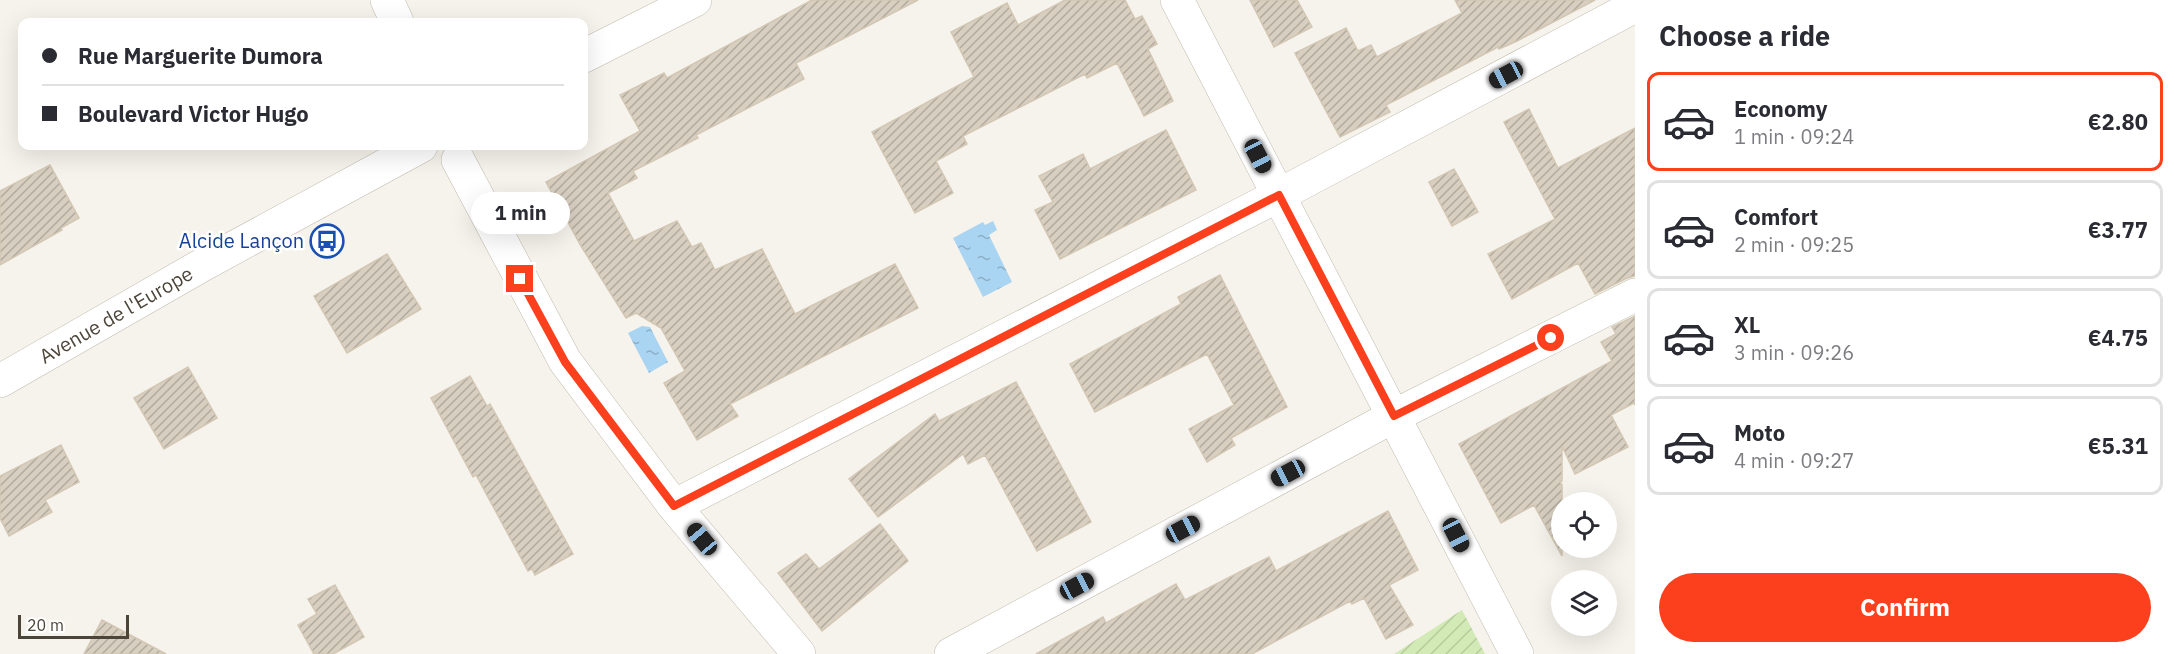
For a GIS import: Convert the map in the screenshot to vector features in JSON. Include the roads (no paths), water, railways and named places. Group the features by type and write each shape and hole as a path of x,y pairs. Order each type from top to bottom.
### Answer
{"street":[{"path":"387,0 395,18"},
{"path":"588,54 695,0"},
{"path":"1177,0 1517,654"},
{"path":"674,506 1279,195 1635,6"},
{"name":"Avenue de l'Europe","path":"0,381 204,264 415,150"},
{"path":"427,150 438,159 448,161 467,153 565,362 674,506 800,654"},
{"path":"951,654 1394,416 1635,295"}],"water":[{"path":"993,221 997,230 989,235 1012,282 983,297 953,238 983,222 985,225"},
{"path":"642,326 650,327 668,362 649,373 628,333"}],"place":[{"name":"Alcide Lançon","path":"327,241"}]}
